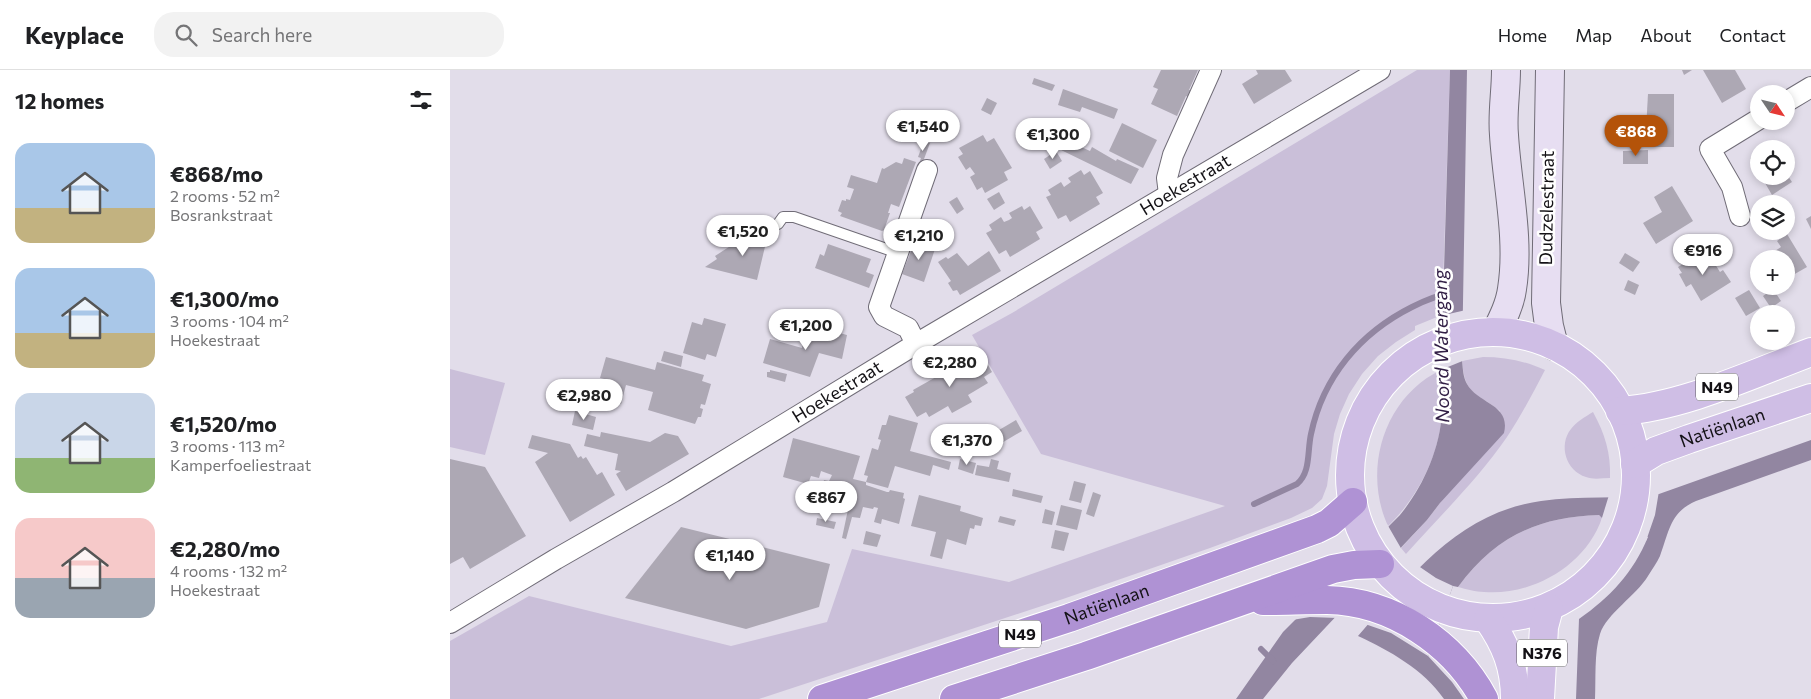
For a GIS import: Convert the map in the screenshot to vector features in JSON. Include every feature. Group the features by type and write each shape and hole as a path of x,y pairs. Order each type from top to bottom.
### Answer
{"highway":[{"name":"Natiënlaan","path":"822,699 1069,618 1317,529 1330,522 1353,502"},
{"name":"N49","path":"954,699 1086,656 1333,569 1354,565 1380,564"},
{"path":"1244,601 1328,600 1358,604 1386,612 1408,622 1434,639 1456,660 1477,685 1484,699"}],"main road":[{"name":"Dudzelestraat","path":"1484,332 1506,311 1514,263 1512,211 1503,134 1506,70"},
{"name":"Dudzelestraat","path":"1550,70 1546,303 1548,326 1554,346"},
{"path":"1484,332 1536,338 1554,346 1588,368 1617,405 1631,439 1635,470 1633,505 1624,533 1605,565 1591,580 1575,593 1549,608 1520,615 1488,619 1444,610 1408,591 1380,564 1364,538 1359,526 1350,487 1353,448 1358,428 1376,392 1404,363 1437,344 1457,336 1484,332"},
{"name":"N49","path":"1617,405 1638,410 1668,404 1811,352"},
{"name":"Natiënlaan","path":"1635,470 1656,451 1811,398"},
{"name":"N376","path":"1540,699 1544,627 1549,608"},
{"name":"N376","path":"1488,619 1498,633 1510,660 1515,683 1515,699"}],"street":[{"path":"1169,194 1167,178 1173,155 1211,70"},
{"name":"Hoekestraat","path":"450,623 681,487 916,344 1380,70"},
{"path":"1795,97 1811,87"},
{"path":"1740,216 1732,187 1710,149 1750,125"},
{"path":"916,344 908,328 884,316 879,307 927,170"}],"lane":[{"path":"778,224 783,217 794,217 898,253"}],"shaded area":[{"path":"1417,70 1450,70 1442,315 1415,326 1415,330 1378,356 1362,374 1349,394 1340,414 1334,434 1327,486 1322,499 1312,508 1291,518 1210,548 1063,599 759,699 450,699 450,641 529,596 731,646 827,622 852,549 1009,582 1225,506 1041,454 972,335 1012,313"},
{"path":"1450,70 1467,70 1463,373 1472,391 1492,405 1503,416 1505,423 1504,433 1440,503 1427,520 1292,663 1263,699 1236,699 1283,632 1400,515 1423,480 1434,453 1441,426 1442,412 1441,370"},
{"path":"1483,357 1515,360 1545,370 1517,421 1496,453 1406,554 1401,548 1440,503 1500,411 1473,392 1466,381 1462,361"},
{"path":"450,369 505,383 485,455 450,447"},
{"path":"1441,370 1442,412 1437,444 1432,459 1418,489 1399,515 1388,526 1380,504 1377,482 1378,459 1383,437 1392,416 1405,398 1421,382"},
{"path":"1593,412 1606,444 1610,478 1592,478 1579,474 1573,469 1566,457 1565,442 1567,435 1581,419"},
{"path":"1811,440 1811,460 1696,501 1681,511 1668,531 1660,556 1648,576 1609,619 1600,634 1596,658 1595,699 1576,699 1579,619 1601,602 1620,583 1635,562 1648,537 1602,518 1599,515 1556,520 1537,525 1519,533 1487,555 1458,587 1453,586 1428,656 1452,682 1464,699 1444,699 1436,688 1416,670 1394,655 1358,636 1397,592 1438,551 1460,533 1484,519 1511,508 1541,501 1659,494"},
{"path":"1599,515 1602,518 1584,550 1571,563 1539,583 1521,589 1502,592 1481,592 1458,587 1487,555 1519,533 1537,525 1556,520"}],"pier":[{"path":"1466,310 1465,360 1438,371 1440,316"},
{"path":"1659,491 1655,515 1646,541 1644,540 1645,538 1601,521 1609,495 1639,495"},
{"path":"1387,524 1402,550 1338,618 1310,617 1292,620"},
{"path":"1417,565 1436,578 1453,586 1428,656 1391,633 1365,624"}],"building":[{"path":"1161,70 1198,70 1188,97 1186,96 1177,116 1151,104 1158,89 1153,87"},
{"path":"1256,70 1285,70 1292,81 1254,104 1242,84 1258,74"},
{"path":"1682,70 1692,70 1684,75"},
{"path":"1703,70 1735,70 1746,89 1722,103"},
{"path":"1034,78 1055,85 1052,91 1032,84"},
{"path":"1063,89 1118,109 1114,119 1082,107 1080,112 1058,105"},
{"path":"1648,94 1674,94 1674,147 1645,147"},
{"path":"987,98 997,103 991,115 981,110"},
{"path":"1122,123 1157,140 1143,168 1109,151"},
{"path":"983,135 987,142 994,138 1012,168 1004,172 1008,180 985,193 982,187 977,190 970,177 975,174 970,167 966,170 958,157 963,154 959,148"},
{"path":"1066,140 1090,151 1092,147 1116,161 1117,159 1139,169 1131,184 1061,150"},
{"path":"924,141 930,143 921,167 918,166 921,158 918,157"},
{"path":"1648,150 1648,164 1623,164 1623,151"},
{"path":"1056,151 1062,161 1050,169 1044,159"},
{"path":"904,158 916,162 899,207 891,204 884,230 882,231 840,216 842,213 838,211 842,200 850,200 854,189 847,187 851,175 877,183 882,168 884,169 896,162 902,164"},
{"path":"1081,170 1084,175 1090,171 1103,193 1096,197 1100,204 1070,222 1066,215 1058,219 1046,197 1051,195 1048,190 1061,182 1064,187 1071,182 1068,178"},
{"path":"1766,185 1787,185 1772,195"},
{"path":"1672,186 1693,221 1656,244 1643,223 1662,212 1654,197"},
{"path":"999,192 1005,203 994,210 987,199"},
{"path":"957,197 964,209 957,214 949,202"},
{"path":"1022,206 1024,210 1030,206 1043,228 1036,232 1040,239 1010,257 1006,250 999,254 986,233 992,230 989,225 1001,217 1004,222 1009,220 1012,218 1009,213"},
{"path":"1811,216 1811,229 1806,219"},
{"path":"770,226 757,280 705,267 717,259 715,256 735,243 736,245 753,234 755,236"},
{"path":"916,238 935,249 924,282 902,274"},
{"path":"1791,240 1807,267 1795,274 1795,250 1776,250 1781,247 1777,241"},
{"path":"828,244 871,259 866,272 874,275 869,288 815,268 820,254 824,256"},
{"path":"1706,250 1720,272 1723,270 1731,282 1701,301 1691,284 1686,287 1679,274 1682,273 1678,267"},
{"path":"989,251 1001,271 960,295 957,290 953,291 948,283 951,281 938,262 946,257 948,259 957,253 968,266"},
{"path":"1625,253 1640,262 1633,272 1619,263"},
{"path":"1628,280 1639,285 1635,295 1624,290"},
{"path":"1749,290 1750,295 1752,295 1758,305 1750,305 1750,314 1746,316 1735,298"},
{"path":"1777,295 1781,301 1775,305 1769,305 1763,296"},
{"path":"704,318 726,324 716,357 707,354 705,360 683,353 692,322 702,325"},
{"path":"810,325 847,335 842,359 819,353 810,377 763,363 770,339 802,348 804,337 807,338"},
{"path":"664,351 683,356 681,367 661,361"},
{"path":"981,353 992,372 984,377 988,383 968,395 972,402 952,413 948,406 929,417 926,412 917,417 905,397 914,392 913,390 972,356 973,358"},
{"path":"606,357 655,370 657,362 704,375 702,381 711,384 705,405 701,404 700,408 703,409 701,417 698,417 695,424 648,410 653,392 626,385 621,404 608,400 613,381 600,378"},
{"path":"770,370 787,374 785,382 767,377 767,372 770,372"},
{"path":"565,391 595,398 593,410 562,403"},
{"path":"575,411 596,417 593,430 572,425"},
{"path":"889,415 918,423 910,451 951,462 949,470 933,465 930,476 895,466 888,488 866,482 868,476 864,475 872,448 878,450 881,440 878,439 882,425 886,425"},
{"path":"1016,420 1022,431 1000,444 994,433"},
{"path":"601,432 650,442 665,433 678,436 689,454 626,491 616,474 621,471 615,470 618,454 584,446 587,434 600,437"},
{"path":"532,435 570,444 578,458 581,456 583,459 586,457 597,475 602,472 615,495 570,522 535,462 548,453 528,448"},
{"path":"793,438 860,456 853,479 866,482 866,485 887,492 890,490 904,493 903,498 905,499 899,524 882,519 881,524 874,522 878,508 863,507 860,518 852,517 846,539 842,538 850,500 844,499 845,493 822,487 824,480 829,481 832,475 821,471 819,478 811,476 808,484 783,477"},
{"path":"450,459 485,467 526,536 470,569 463,557 450,564"},
{"path":"960,459 976,463 973,474 958,469"},
{"path":"991,459 999,461 997,469 1011,473 1009,482 975,475 977,465 989,467"},
{"path":"1074,481 1086,484 1081,503 1069,500"},
{"path":"1013,489 1043,496 1041,503 1012,496"},
{"path":"1093,492 1101,495 1094,517 1086,514"},
{"path":"919,495 961,506 960,511 983,518 981,526 975,525 974,529 970,528 966,545 947,539 942,559 930,556 936,532 911,526"},
{"path":"1061,505 1082,510 1077,530 1056,525"},
{"path":"1045,509 1055,512 1052,525 1042,523"},
{"path":"1000,516 1016,520 1014,526 998,522"},
{"path":"817,518 836,522 834,529 816,525"},
{"path":"681,527 830,564 819,607 746,629 625,598"},
{"path":"1055,530 1069,533 1064,551 1051,548"},
{"path":"866,531 881,535 877,547 863,544"}],"waterway":[{"name":"Noord Watergang","path":"1254,504 1297,484 1305,474 1311,434 1325,394 1346,359 1360,344 1376,330 1412,307 1426,300 1451,293"},
{"path":"1261,649 1273,661"}]}
